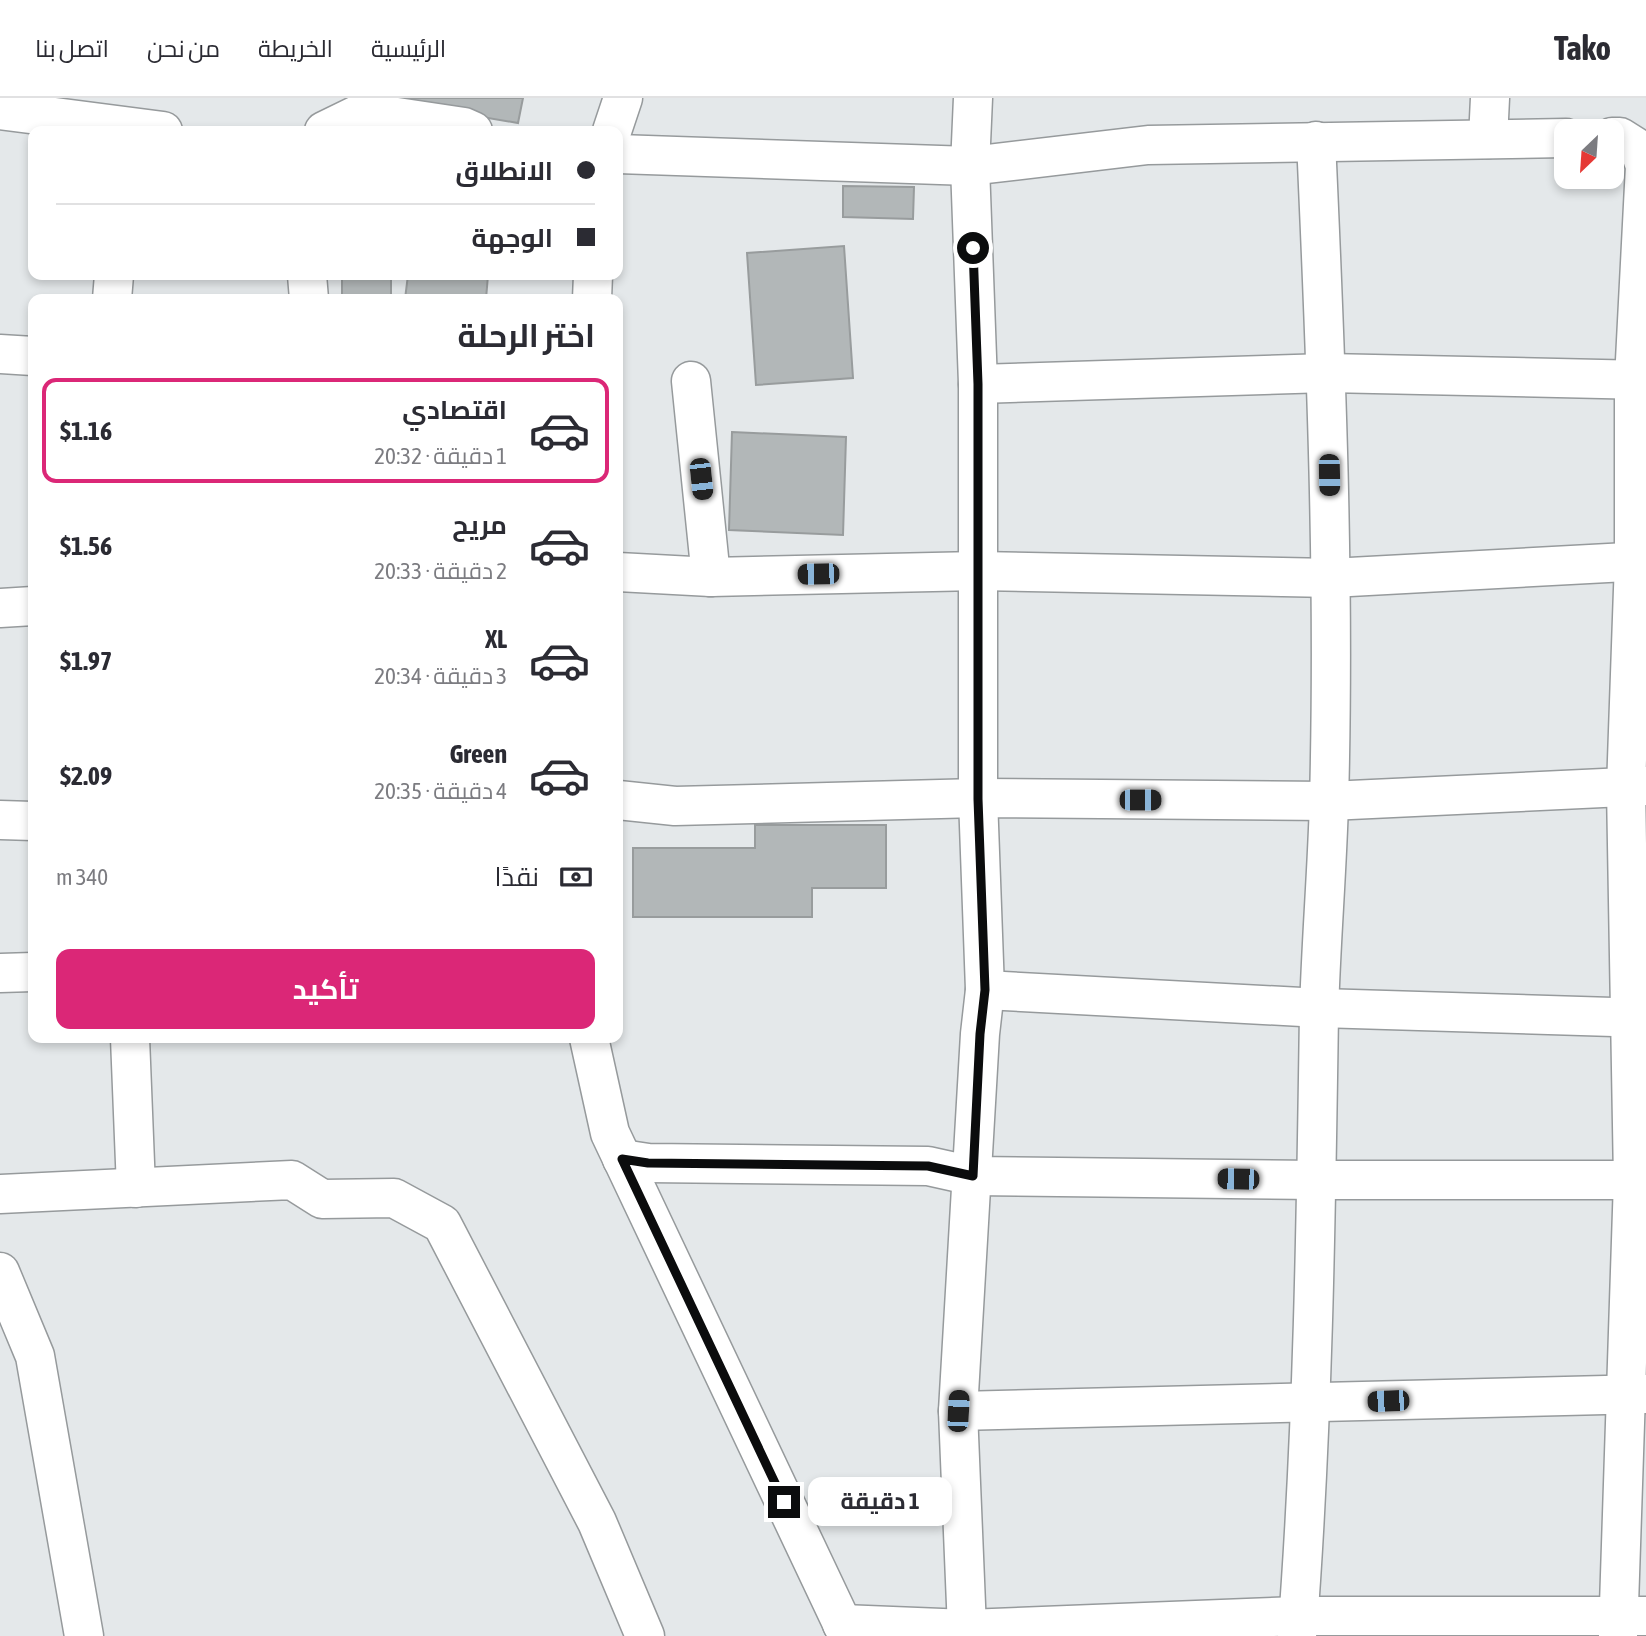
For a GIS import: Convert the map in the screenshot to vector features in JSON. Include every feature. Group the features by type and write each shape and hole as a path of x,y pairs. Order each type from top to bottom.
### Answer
{"street":[{"path":"614,126 623,98"},
{"path":"969,1633 958,1411 980,1034 985,990 978,799 978,384 970,166 973,98"},
{"path":"1488,139 1490,98"},
{"path":"332,126 365,105 460,126"},
{"path":"0,110 98,126"},
{"path":"623,155 970,166 1148,145 1554,138"},
{"path":"590,1043 610,1133 845,1630 969,1633 1628,1622 1640,1180 1636,787 1645,166 1639,149 1624,140"},
{"path":"1298,1626 1309,1404 1320,1008 1329,801 1331,578 1327,373 1316,141"},
{"path":"0,354 28,356"},
{"path":"978,384 1327,373 1640,380"},
{"path":"691,382 711,577"},
{"path":"623,572 711,577 978,571 1331,578 1640,561"},
{"path":"0,608 28,606"},
{"path":"623,801 675,806 978,799 1329,801 1636,787"},
{"path":"0,820 28,821"},
{"path":"0,972 28,972"},
{"path":"985,990 1320,1008 1638,1018"},
{"path":"130,1043 136,1188"},
{"path":"622,1159 648,1163 928,1166 973,1176 1640,1180"},
{"path":"0,1194 292,1180 322,1199 394,1198 442,1224 597,1522 645,1636"},
{"path":"0,1272 14,1342 35,1356 84,1636"},
{"path":"958,1411 1636,1394"}],"building":[{"path":"401,98 523,98 518,123 400,103"},
{"path":"843,186 914,187 913,219 843,217"},
{"path":"844,246 853,378 756,385 747,253"},
{"path":"342,280 391,280 391,294 342,294"},
{"path":"407,280 488,280 486,294 406,294"},
{"path":"732,432 846,437 843,535 729,530"},
{"path":"755,825 886,825 886,888 812,888 812,917 633,917 633,848 755,848"}],"route":[{"path":"784,1502 622,1159 648,1163 928,1166 973,1176 980,1034 985,990 978,799 978,384 973,248"}]}
